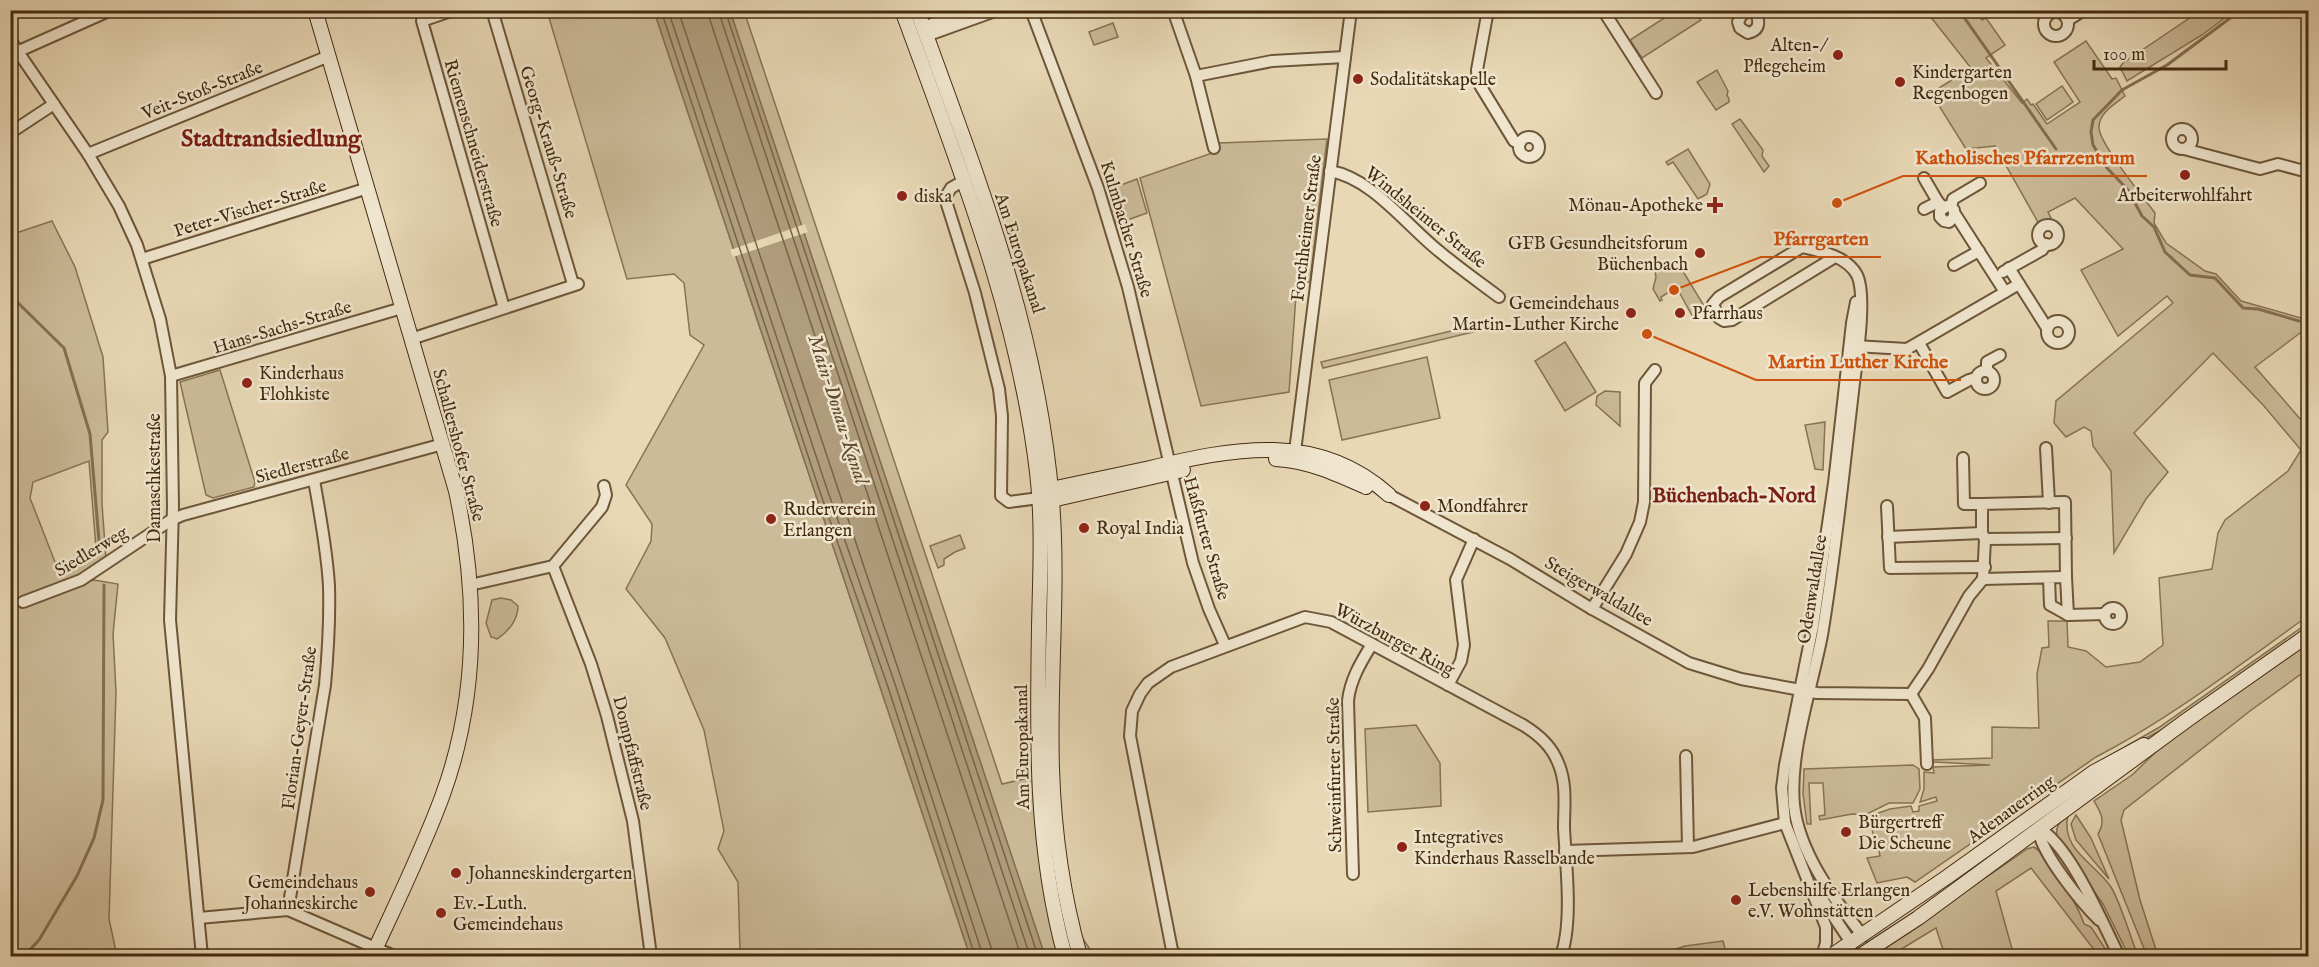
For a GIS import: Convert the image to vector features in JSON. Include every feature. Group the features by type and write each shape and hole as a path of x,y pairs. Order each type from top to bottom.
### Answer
{"main road":[{"name":"Schallershofer Straße","path":"315,10 442,444 462,519 470,585 472,640 470,671 453,761 433,820 374,953"},
{"name":"Am Europakanal","path":"902,10 992,264 1009,323 1047,495 1041,556 1037,773 1050,890 1065,957"},
{"name":"Am Europakanal","path":"917,10 1002,251 1020,311 1039,398 1054,582 1052,771 1064,888 1080,957"},
{"path":"911,36 924,32"},
{"name":"Steigerwaldallee","path":"1047,495 1170,468 1237,450 1263,448 1294,455 1320,456 1378,484 1389,495"},
{"name":"Adenauerring","path":"1863,955 1918,918 2094,772 2187,720 2308,635"},
{"name":"Adenauerring","path":"1832,957 2035,822"},
{"path":"1857,940 1863,955"}],"street":[{"path":"19,51 111,10"},
{"name":"Riemenschneiderstraße","path":"454,10 422,21 504,308"},
{"name":"Georg-Krauß-Straße","path":"411,339 577,284 492,10"},
{"path":"924,32 972,10"},
{"path":"924,32 998,10"},
{"name":"Kulmbacher Straße","path":"1031,10 1098,188 1128,287 1170,468"},
{"path":"1173,10 1196,76 1214,148"},
{"name":"Forchheimer Straße","path":"1294,455 1351,10"},
{"path":"1488,10 1477,70 1478,82 1514,141 1520,143"},
{"path":"1603,10 1656,93"},
{"path":"1749,10 1741,16 1738,22 1740,28 1748,33 1755,31 1759,23 1754,10"},
{"path":"2068,20 2084,10"},
{"name":"Damaschkestraße","path":"10,40 88,154 119,206 142,260 157,308 171,376 173,507 170,620 202,957"},
{"name":"Veit-Stoß-Straße","path":"88,154 329,56"},
{"path":"1196,76 1272,61 1345,57"},
{"path":"10,133 54,104"},
{"path":"2184,149 2260,169 2278,164 2308,172"},
{"name":"Windsheimer Straße","path":"1330,171 1345,173 1368,188 1440,253 1499,297"},
{"path":"1924,178 1979,251 2005,292"},
{"path":"963,181 951,188 945,198 975,293 999,389 1002,423 1001,496 1009,502 1047,495"},
{"path":"1947,208 1953,199 1980,183"},
{"name":"Peter-Vischer-Straße","path":"142,260 368,188"},
{"path":"1924,209 1947,208"},
{"path":"1995,276 2042,250 2046,244"},
{"name":"Odenwaldallee","path":"1822,957 1826,943 1826,927 1785,823 1782,788 1785,765 1825,616 1840,513 1854,346 1861,305 1857,275 1847,264 1835,257 1802,247 1719,297 1713,304 1716,314 1724,321 1738,318 1835,257"},
{"path":"1954,265 1979,251"},
{"path":"2009,268 2047,328"},
{"path":"1854,346 1907,350 2019,284"},
{"name":"Hans-Sachs-Straße","path":"171,376 402,308"},
{"path":"1919,343 1947,392 1976,378 1981,371 1987,371 1994,377 1994,383 1990,388 1984,390 1979,387 1976,378"},
{"path":"1987,371 1987,362 2000,355"},
{"path":"1592,609 1626,554 1640,522 1644,502 1645,383 1655,370"},
{"name":"Siedlerstraße","path":"171,520 442,444"},
{"path":"2046,448 2049,503"},
{"path":"1962,458 1964,504 2065,502 2068,615"},
{"name":"Haßfurter Straße","path":"1170,468 1193,563 1225,645"},
{"name":"Florian-Geyer-Straße","path":"288,910 325,685 328,651 329,585 325,543 314,480"},
{"path":"470,585 553,566 602,507 606,495 604,486"},
{"name":"Steigerwaldallee","path":"1389,495 1474,539 1689,663 1741,679 1806,691 1911,694"},
{"path":"1927,764 1925,718 1911,694 1928,669 1969,596 1983,579 1985,567 1982,504"},
{"path":"1887,506 1890,568 1985,567"},
{"name":"Siedlerweg","path":"23,602 81,580 171,520"},
{"path":"1888,537 2066,537"},
{"path":"1448,685 1461,661 1464,645 1456,580 1474,539"},
{"name":"Dompfaffstraße","path":"553,566 591,664 607,716 633,821 650,956"},
{"path":"1983,579 2066,577"},
{"path":"2049,578 2050,604 2068,615 2105,614"},
{"name":"Würzburger Ring","path":"1177,957 1171,943 1130,736 1132,711 1140,694 1159,674 1171,667 1305,617 1330,622 1448,685 1537,734 1552,751 1564,782 1567,921 1566,945 1562,957"},
{"name":"Schweinfurter Straße","path":"1353,874 1348,701 1352,682 1372,644"},
{"name":"Odenwaldallee","path":"1806,691 1793,783 1796,817 1809,855 1857,940"},
{"path":"1686,756 1688,847"},
{"path":"2035,822 2058,846 2088,892 2119,957"},
{"path":"1565,851 1688,847 1785,823"},
{"name":"Odenwaldallee","path":"1805,873 1857,940"},
{"path":"199,918 288,910 374,953 394,957"}],"shaded area":[{"path":"547,11 654,11 970,956 745,956 740,951 738,882 718,849 724,831 704,730 665,638 626,589 651,541 652,524 626,485 704,345 690,335 684,283 674,274 627,279"},
{"path":"730,11 744,11 1002,784 1033,777 1043,878 1093,954 1161,951 1164,956 1045,956"},
{"path":"1675,11 1695,11 1701,20 1642,58 1630,40"},
{"path":"1926,11 1975,11 1982,20 1986,18 2005,45 1986,58 2022,103 2027,99 2031,105 2033,104 2047,124 2080,102 2054,62 2086,41 2112,79 2116,78 2125,96 2108,109 2102,117 2099,127 2101,134 2113,157 2155,213 2154,223 2166,243 2205,271 2216,274 2241,301 2308,320 2308,327 2255,367 2308,428 2308,616 2178,708 2096,757 1915,882 1907,877 1877,883 1867,858 1880,856 1877,840 1874,840 1870,816 1890,809 1911,806 1913,812 1919,811 1919,806 1937,801 1936,797 1920,802 1924,789 1924,772 1934,773 1933,767 1990,765 1934,762 1932,760 1992,758 1992,727 2039,728 2037,674 2042,648 2049,647 2048,621 2067,621 2068,647 2086,651 2106,667 2140,662 2163,645 2159,578 2212,569 2218,533 2225,520 2288,471 2301,450 2264,406 2213,353 2134,433 2168,472 2146,499 2114,553 2111,471 2093,446 2091,431 2084,427 2066,437 2054,423 2056,401 2173,303 2167,296 2118,336 2081,270 2123,249 2075,198 2048,212 2051,218 2039,224 1995,146 1966,149 1931,93 1971,68"},
{"path":"2200,11 2234,11 2202,35 2127,81 2120,67 2123,63"},
{"path":"1113,23 1118,37 1094,45 1089,32"},
{"path":"1717,70 1728,91 1729,102 1716,110 1697,82"},
{"path":"2062,86 2073,102 2047,120 2036,104"},
{"path":"1740,119 1763,150 1762,156 1769,166 1764,172 1732,124"},
{"path":"1327,139 1310,282 1297,282 1289,392 1201,406 1140,178 1218,151 1219,143"},
{"path":"1688,149 1710,184 1707,194 1698,199 1673,162 1668,165 1666,162"},
{"path":"1137,179 1147,213 1116,224 1105,191"},
{"path":"52,221 75,267 103,357 108,432 102,440 102,504 106,559 78,584 94,580 118,584 113,634 116,692 109,919 117,956 11,956 10,235","holes":["89,461 96,548 87,562 65,571 57,567 30,498 33,482"]},
{"path":"1676,260 1706,309 1694,319 1678,290 1672,294 1669,292 1661,297 1660,301 1653,289 1655,272"},
{"path":"1489,322 1490,328 1323,368 1321,362"},
{"path":"1565,342 1596,392 1565,411 1535,361"},
{"path":"1427,357 1440,418 1342,440 1329,380"},
{"path":"220,370 255,482 254,487 213,498 206,495 180,382"},
{"path":"1605,391 1620,392 1620,426 1596,405 1597,396"},
{"path":"1825,422 1823,470 1815,469 1805,425"},
{"path":"960,535 965,548 944,559 944,565 938,568 930,546"},
{"path":"501,598 511,600 518,606 518,611 512,625 497,639 491,637 486,623 492,600"},
{"path":"2308,623 2308,628 2171,725 2102,760 2158,728"},
{"path":"2308,641 2308,669 2250,711 2124,810 2121,820 2140,900 2158,956 2147,956 2098,834 2102,825 2102,817 2094,801 2132,775 2163,745"},
{"path":"1416,725 1440,763 1441,806 1368,812 1365,729"},
{"path":"1913,765 1919,769 1920,789 1913,803 1889,803 1865,815 1852,814 1820,820 1819,816 1825,815 1823,783 1809,783 1811,824 1807,824 1803,794 1804,769"},
{"path":"2068,814 2069,837 2080,855 2111,887 2138,956 2129,956 2103,904 2058,840 2058,826"},
{"path":"2076,815 2091,838 2109,879 2076,840 2071,824"},
{"path":"2034,847 2055,871 2070,894 2084,924 2091,927 2110,956 2099,956 2031,868 1996,891 2014,956 1945,956 1936,928 1890,956 1868,956 1910,932 1909,930 1938,909 2027,849"},
{"path":"1723,941 1727,956 1655,956 1685,946"}],"water":[{"name":"Main-Donau-Kanal","path":"654,11 730,11 1045,956 970,956"}],"pier":[{"path":"805,224 808,232 733,257 730,250"}],"waterway":[{"path":"1959,10 2056,149"},
{"path":"2241,10 2167,65 2122,90 2093,120 2091,132 2093,145 2107,168 2128,190 2142,216 2154,227 2165,252 2190,275 2215,278 2243,308 2258,309 2299,321"},
{"path":"10,295 64,348 90,434 100,553"},
{"path":"24,956 39,940 77,876 94,838 103,800 104,585"}],"place":[{"name":"Alten-/ Pflegeheim","path":"1838,55"},
{"name":"Sodalitätskapelle","path":"1358,79"},
{"name":"Kindergarten Regenbogen","path":"1900,82"},
{"name":"Arbeiterwohlfahrt","path":"2185,175"},
{"name":"diska","path":"902,196"},
{"name":"Katholisches Pfarrzentrum","path":"1837,203"},
{"name":"Mönau-Apotheke","path":"1715,205"},
{"name":"GFB Gesundheitsforum Büchenbach","path":"1700,253"},
{"name":"Pfarrgarten","path":"1674,290"},
{"name":"Gemeindehaus Martin-Luther Kirche","path":"1631,313"},
{"name":"Pfarrhaus","path":"1680,313"},
{"name":"Martin Luther Kirche","path":"1647,334"},
{"name":"Kinderhaus Flohkiste","path":"247,383"},
{"name":"Mondfahrer","path":"1425,506"},
{"name":"Ruderverein Erlangen","path":"771,519"},
{"name":"Royal India","path":"1084,528"},
{"name":"Bürgertreff Die Scheune","path":"1846,832"},
{"name":"Integratives Kinderhaus Rasselbande","path":"1402,847"},
{"name":"Johanneskindergarten","path":"456,873"},
{"name":"Gemeindehaus Johanneskirche","path":"370,892"},
{"name":"Lebenshilfe Erlangen e.V. Wohnstätten","path":"1736,900"},
{"name":"Ev.-Luth. Gemeindehaus","path":"441,913"}],"district":[{"name":"Stadtrandsiedlung","path":"271,138"},
{"name":"Büchenbach-Nord","path":"1734,495"}]}
